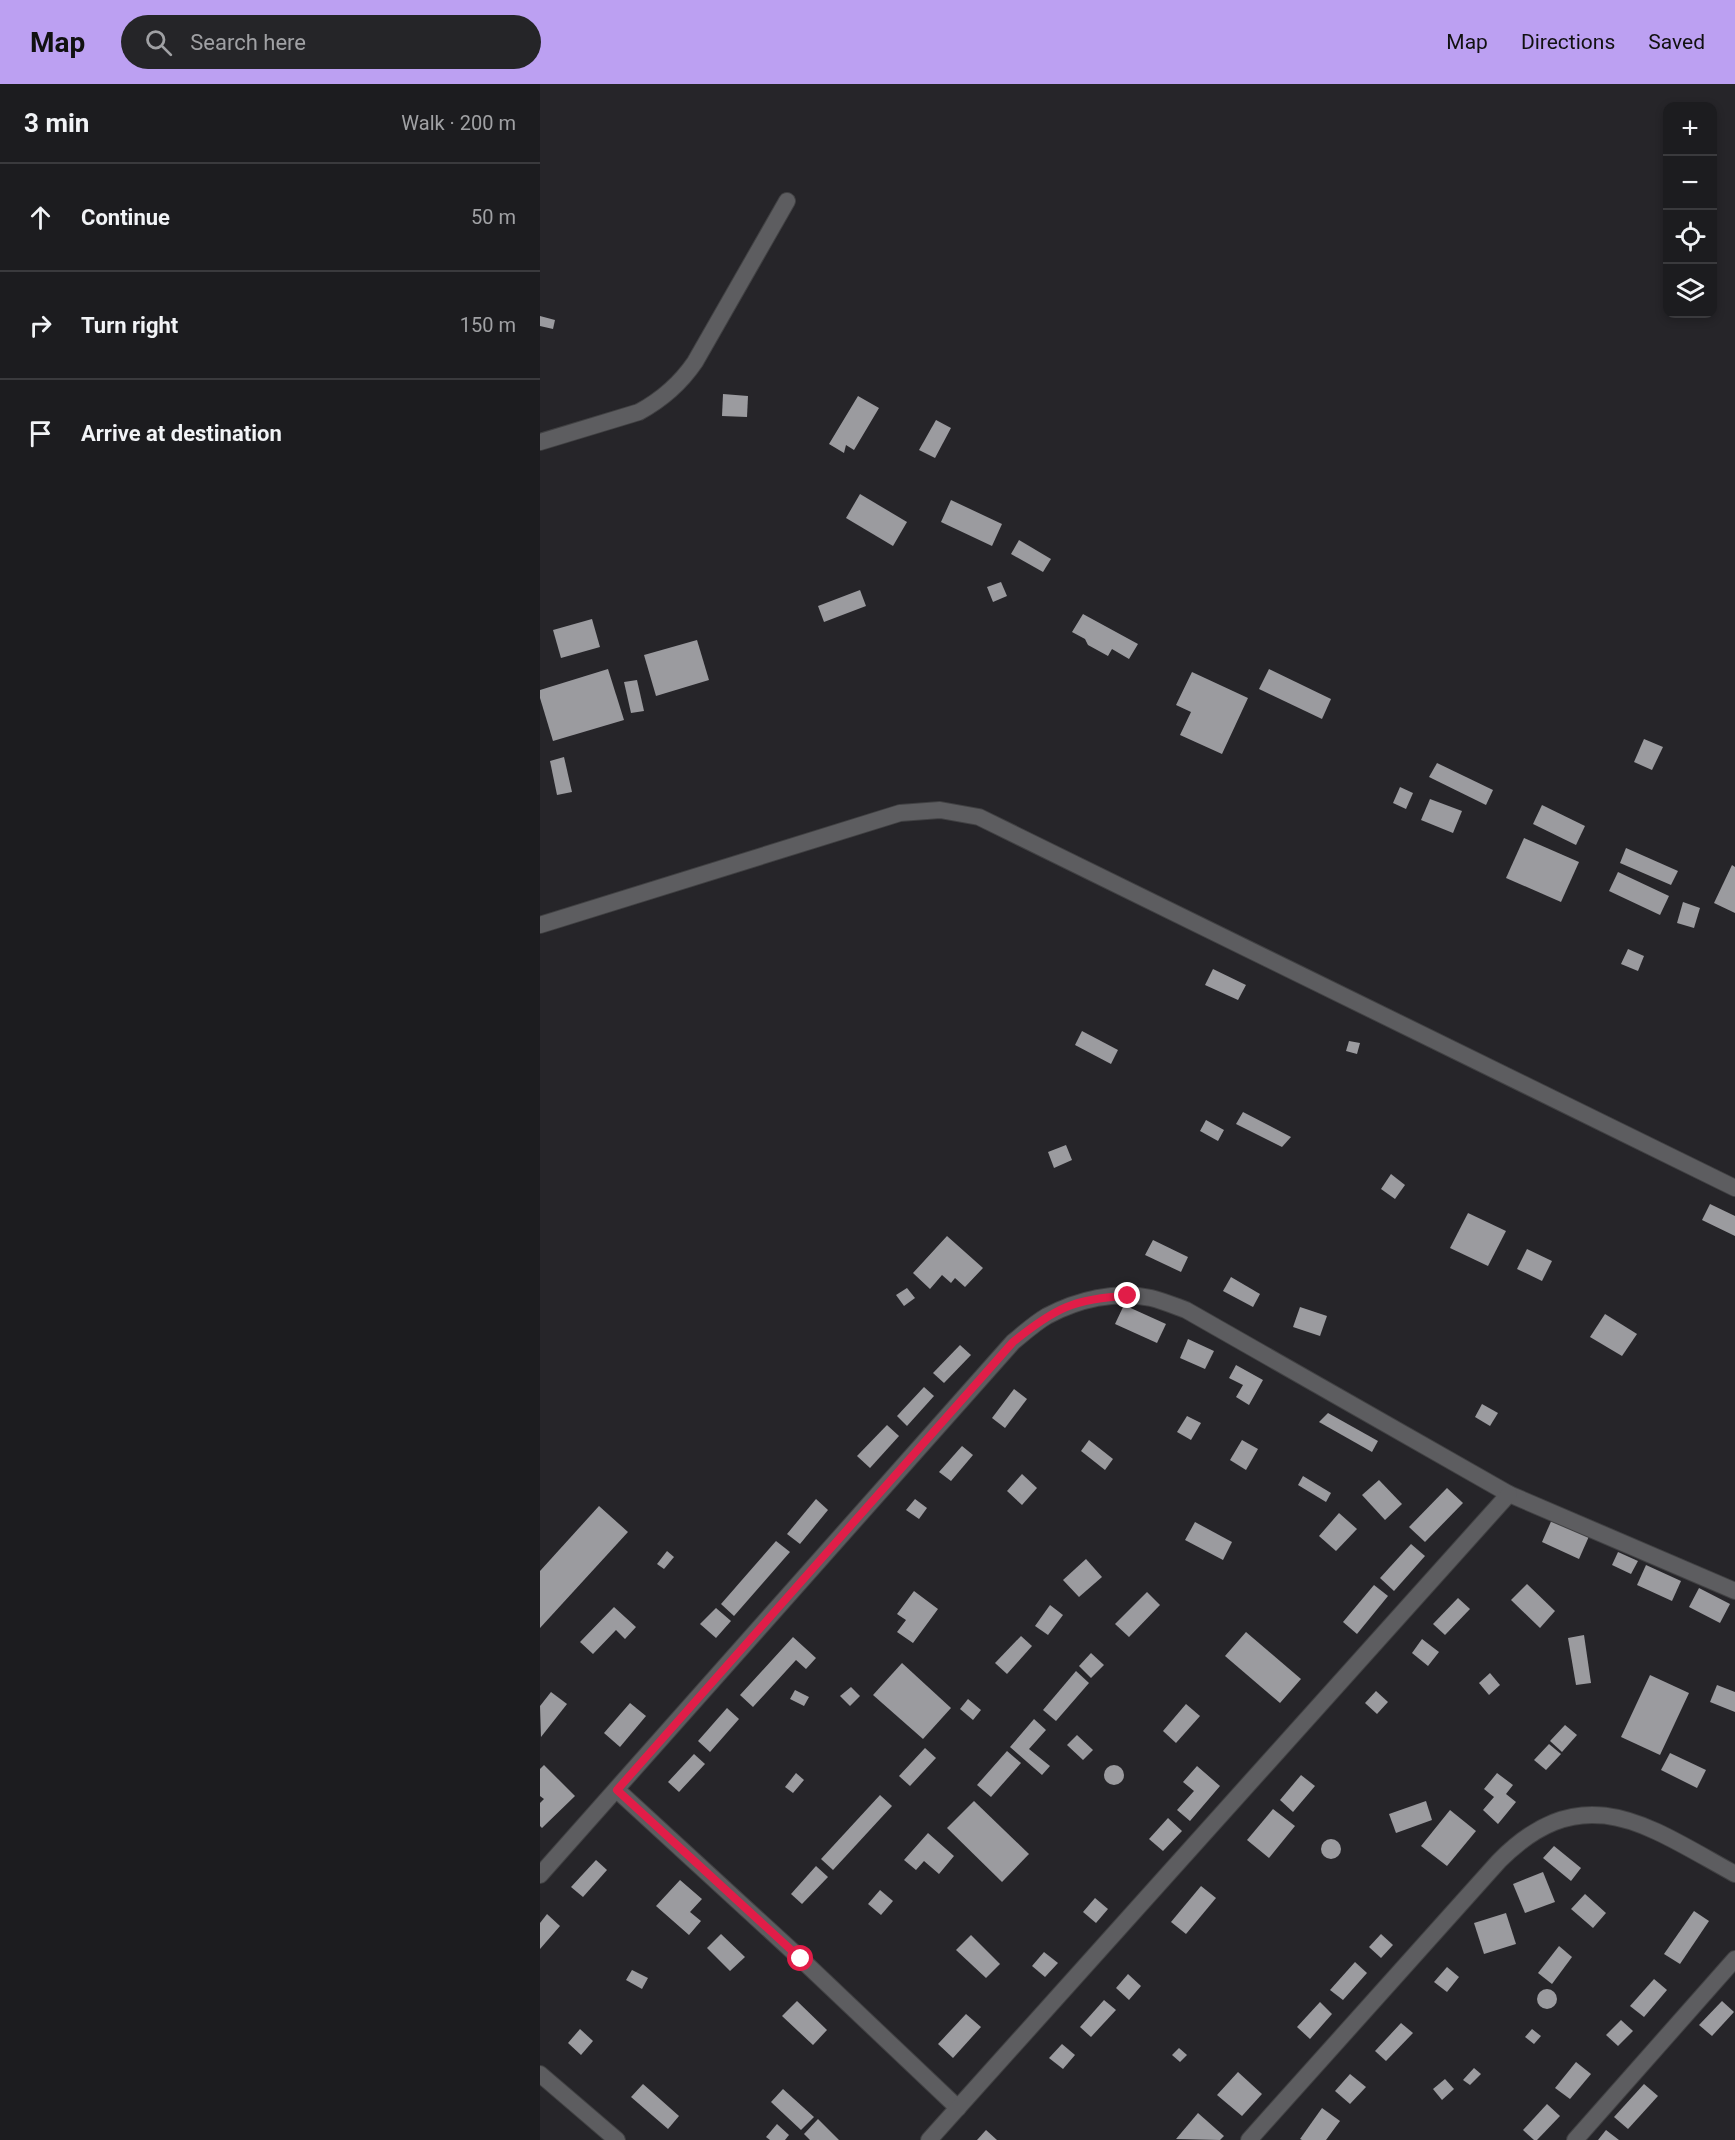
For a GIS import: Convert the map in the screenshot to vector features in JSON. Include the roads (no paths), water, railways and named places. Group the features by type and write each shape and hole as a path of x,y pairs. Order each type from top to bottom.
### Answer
{"street":[{"path":"540,442 639,412 676,386 695,362 787,201"},
{"path":"540,925 900,813 940,810 979,817 1735,1188"},
{"path":"540,1875 1013,1342 1045,1317 1074,1303 1101,1297 1128,1296 1150,1298 1186,1310 1509,1494 1735,1591"},
{"path":"929,2140 1509,1494"},
{"path":"617,1790 801,1959 958,2108"},
{"path":"1249,2140 1499,1861 1535,1831 1558,1821 1575,1817 1600,1815 1626,1818 1652,1828 1735,1874"},
{"path":"1575,2140 1735,1959"},
{"path":"540,2074 617,2140"}]}
